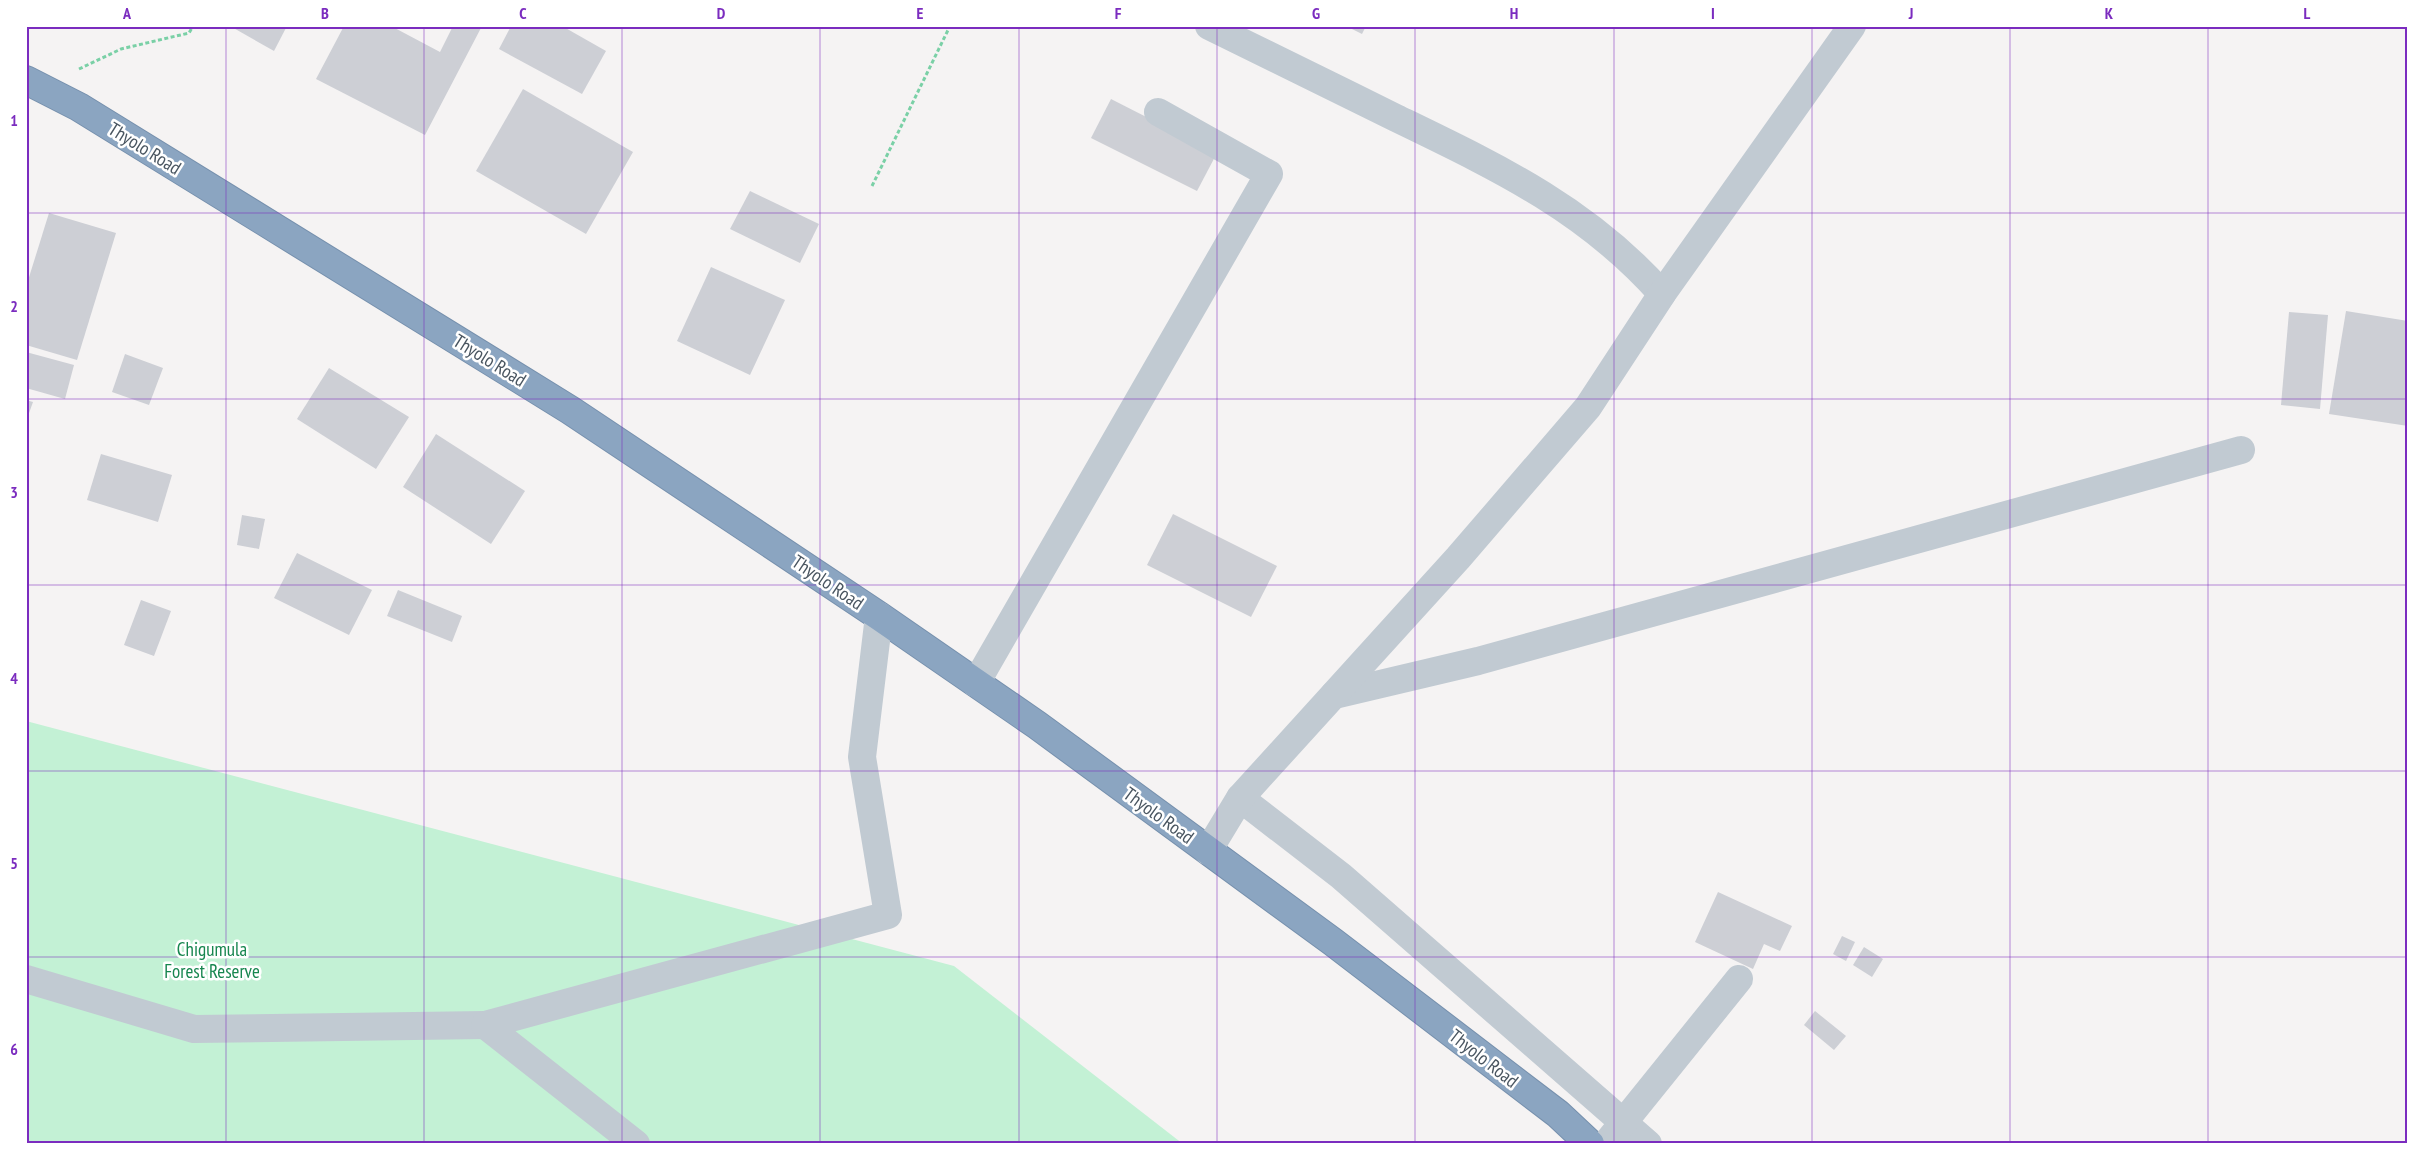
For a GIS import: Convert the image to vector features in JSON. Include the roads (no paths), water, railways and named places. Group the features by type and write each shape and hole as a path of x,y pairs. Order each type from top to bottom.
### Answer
{"highway":[{"name":"Thyolo Road","path":"33,83 79,107 570,410 879,616 976,683 1333,942 1558,1114 1590,1144"}],"street":[{"path":"1209,26 1424,131 1549,197 1628,258 1662,294"},
{"path":"1208,851 1240,798 1458,558 1588,407 1662,294 1852,26"},
{"path":"976,683 1269,174 1158,112"},
{"path":"1334,695 1478,661 2241,450"},
{"path":"26,979 194,1029 485,1025 888,914 862,757 879,616"},
{"path":"1240,798 1342,876 1648,1144"},
{"path":"1606,1144 1739,979"},
{"path":"485,1025 636,1144"}],"park label":[{"name":"Chigumula Forest Reserve","path":"212,960"}]}
